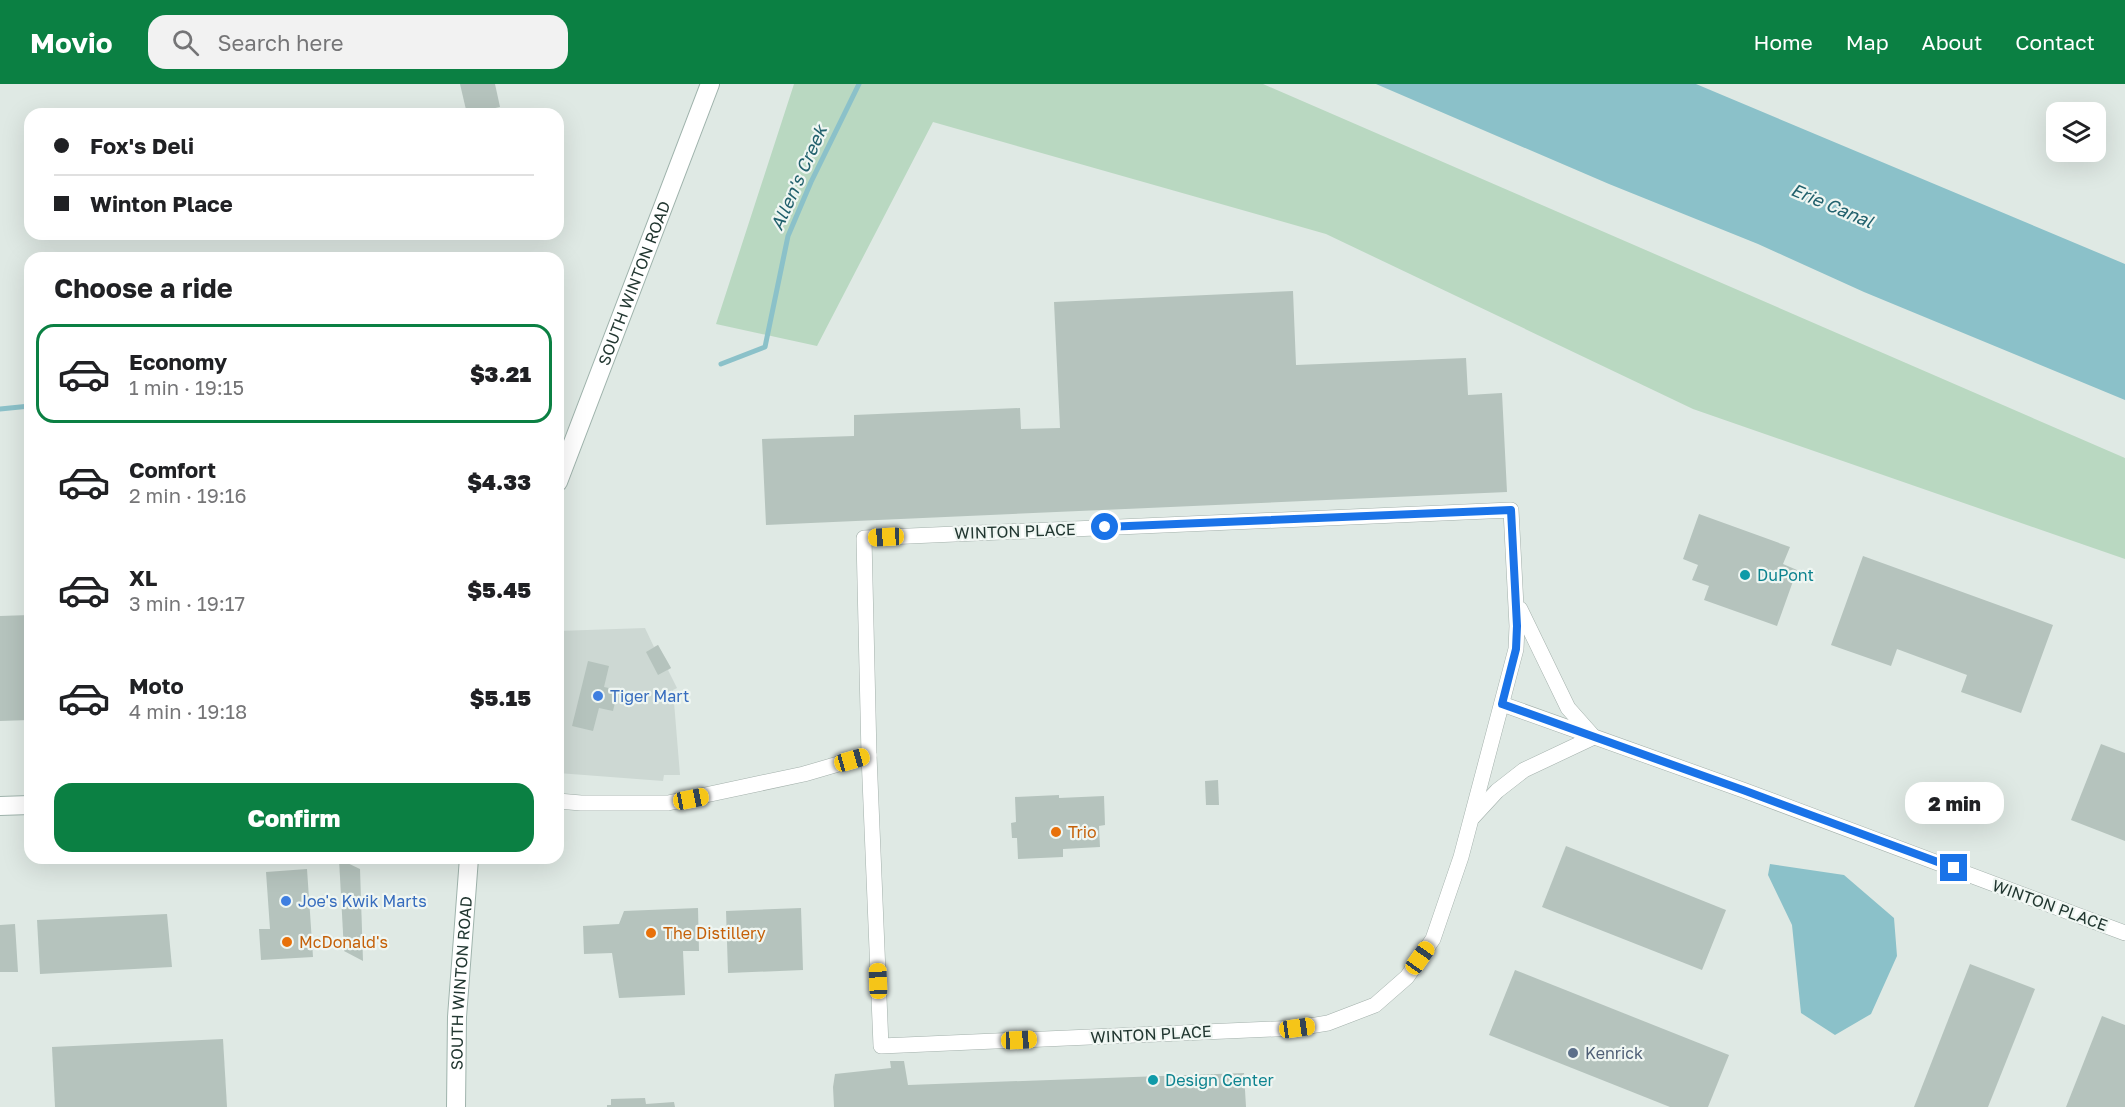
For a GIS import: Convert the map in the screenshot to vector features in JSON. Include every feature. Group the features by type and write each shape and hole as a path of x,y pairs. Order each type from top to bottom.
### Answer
{"main road":[{"name":"SOUTH WINTON ROAD","path":"564,466 710,84"},
{"path":"0,806 24,805"},
{"name":"SOUTH WINTON ROAD","path":"456,1107 457,1017 469,864"}],"street":[{"name":"WINTON PLACE","path":"1511,510 1517,626 1516,649 1502,704 1461,857 1433,939 1407,977 1375,1005 1328,1023 1297,1028 881,1046 869,755 864,538 1511,510"},
{"path":"1471,819 1497,791 1524,770 1594,737 1568,708 1515,598"},
{"name":"WINTON PLACE","path":"1502,704 1743,790 2125,933"},
{"path":"564,802 581,804 668,803 794,776 869,755"}],"shaded area":[{"path":"645,628 654,647 658,645 671,668 668,670 677,688 673,690 680,775 664,775 663,781 564,773 564,631"}],"green space":[{"path":"794,84 1263,84 2125,458 2125,559 1693,409 1326,234 933,122 817,346 716,324"}],"water":[{"name":"Erie Canal","path":"1376,84 1696,84 2125,264 2125,400 1864,292 1758,244 1609,184"},
{"path":"1770,864 1844,875 1894,918 1897,956 1871,1014 1835,1035 1801,1013 1792,925 1768,875"}],"building":[{"path":"460,84 495,84 500,107 466,108"},
{"path":"1293,291 1296,365 1466,358 1468,395 1502,393 1507,492 766,525 762,439 854,436 854,415 1020,408 1021,429 1060,428 1054,302"},
{"name":"DuPont","path":"1699,514 1790,547 1783,564 1797,570 1777,626 1704,600 1709,586 1692,580 1698,565 1683,559"},
{"path":"1863,556 2053,625 2021,713 1961,692 1967,675 1897,649 1891,666 1831,645"},
{"path":"24,615 24,720 0,721 0,616"},
{"path":"658,645 671,668 658,675 646,652"},
{"path":"588,661 609,666 604,687 618,690 613,711 599,708 593,731 572,726"},
{"path":"2101,744 2125,753 2125,841 2071,820"},
{"path":"1218,780 1219,805 1206,805 1205,781"},
{"name":"Trio","path":"1059,795 1059,798 1104,796 1105,825 1099,826 1100,847 1063,849 1063,857 1018,859 1017,838 1012,838 1011,823 1016,822 1015,797"},
{"path":"1566,846 1726,910 1702,970 1542,907"},
{"path":"339,864 350,864 360,869 363,961 344,951"},
{"path":"307,869 313,957 261,960 259,929 270,929 266,872"},
{"path":"698,908 699,951 683,951 685,995 619,998 612,953 584,954 583,926 619,924 624,911"},
{"path":"801,908 803,970 728,973 726,911"},
{"path":"167,914 172,967 40,974 37,920"},
{"path":"15,924 18,972 0,972 0,925"},
{"path":"1970,964 2035,989 1988,1107 1914,1107"},
{"path":"1515,970 1729,1055 1708,1107 1670,1107 1489,1035"},
{"path":"2102,1016 2125,1025 2125,1107 2066,1107"},
{"path":"223,1039 227,1107 55,1107 52,1047"},
{"name":"Design Center","path":"890,1061 904,1061 908,1085 1244,1073 1246,1107 834,1107 835,1074 891,1068"},
{"path":"645,1098 646,1104 674,1102 675,1107 607,1107 611,1105 611,1099"}],"waterway":[{"name":"Allen's Creek","path":"721,364 765,347 788,236 811,182 859,84"},
{"name":"Allen's Creek","path":"0,409 24,407"}],"place":[{"name":"DuPont","path":"1745,575"},
{"name":"Tiger Mart","path":"598,696"},
{"name":"Trio","path":"1056,832"},
{"name":"Joe's Kwik Marts","path":"286,901"},
{"name":"The Distillery","path":"651,933"},
{"name":"McDonald's","path":"287,942"},
{"name":"Kenrick","path":"1573,1053"},
{"name":"Design Center","path":"1153,1080"}],"route":[{"path":"1105,527 1511,510 1517,626 1516,649 1502,704 1954,868"}]}
